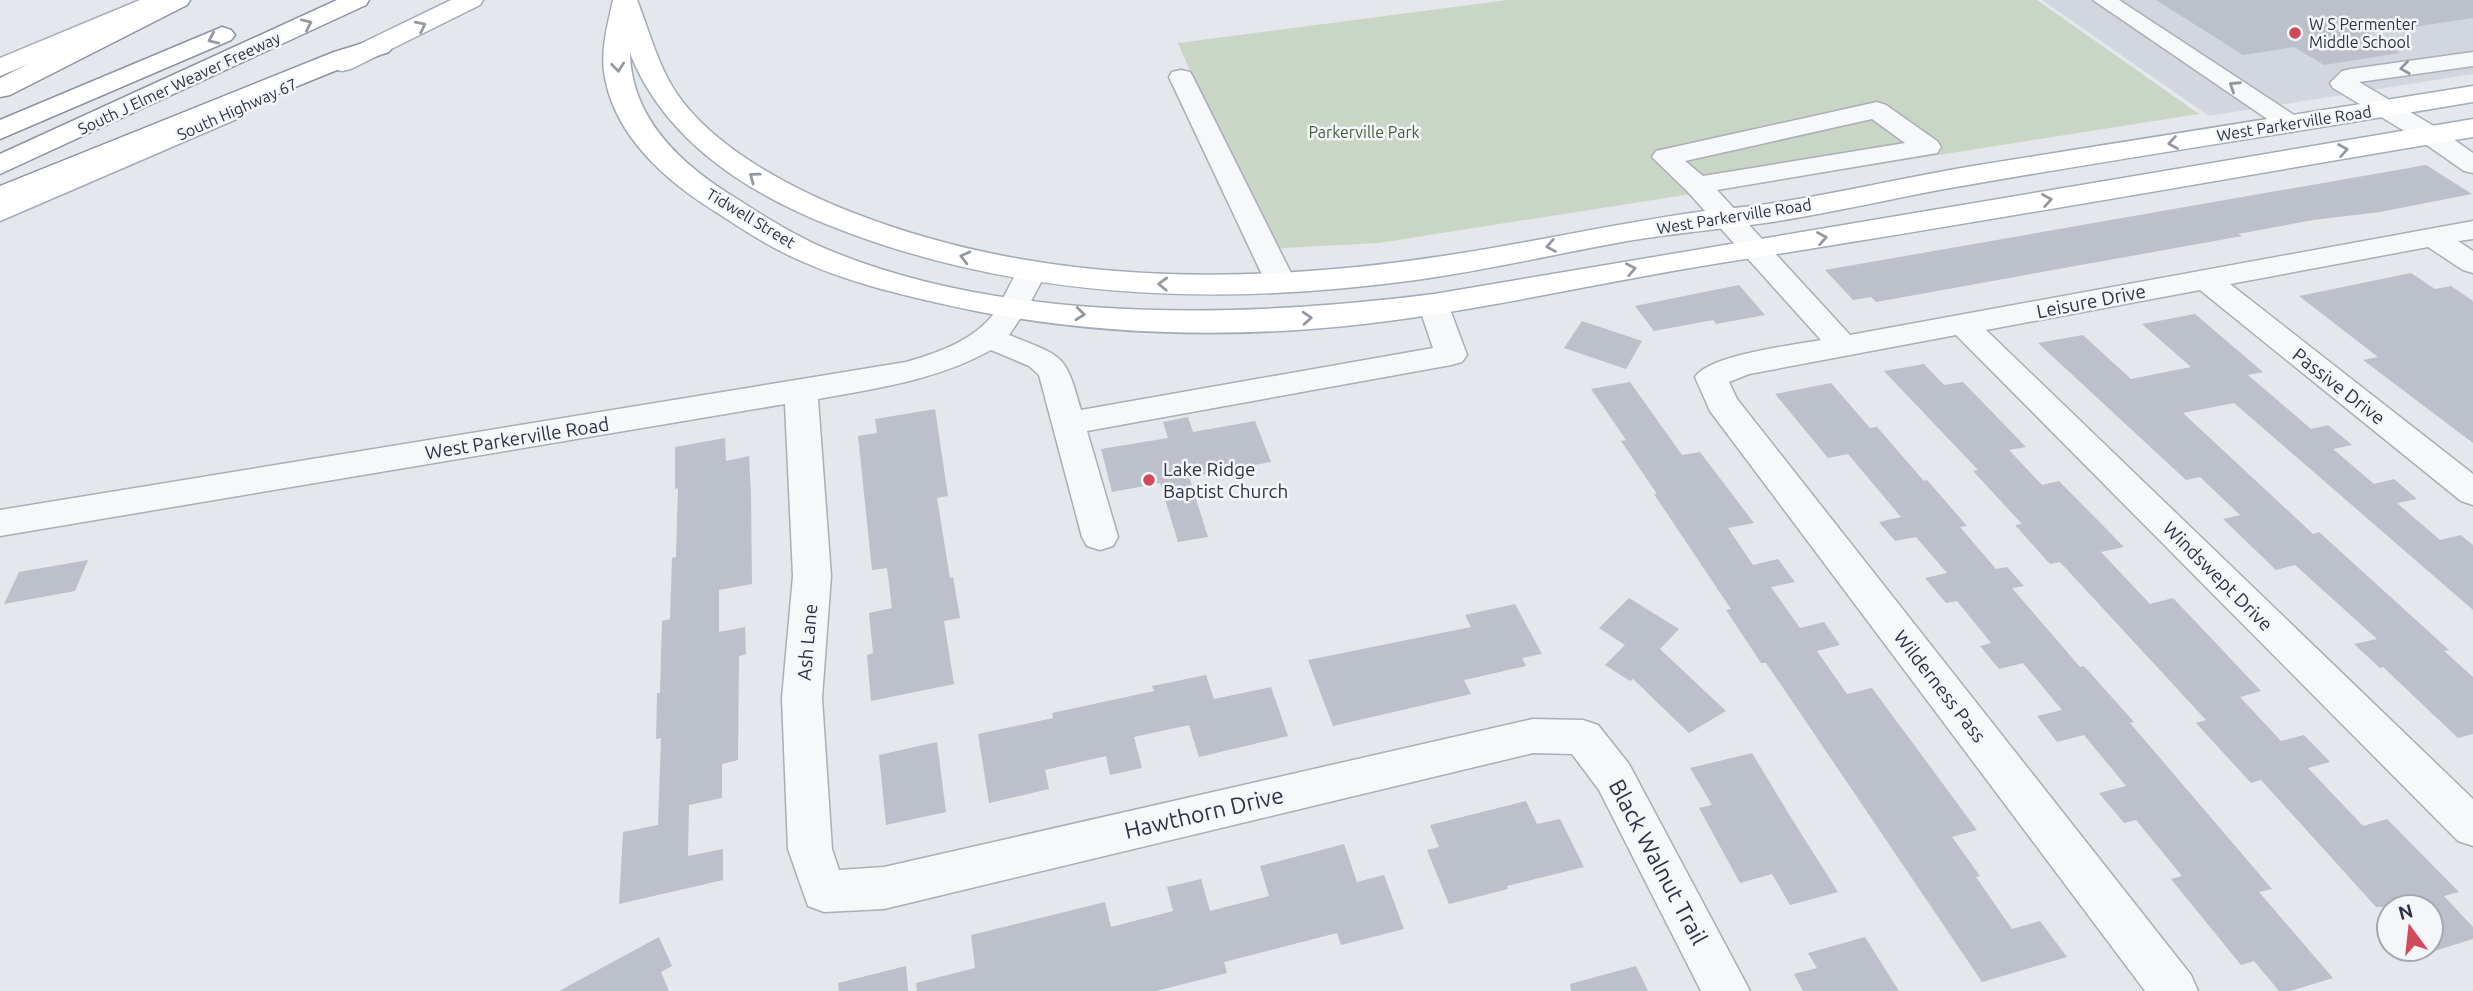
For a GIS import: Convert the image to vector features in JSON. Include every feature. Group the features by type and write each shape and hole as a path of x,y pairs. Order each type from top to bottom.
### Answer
{"main road":[{"path":"0,68 162,0"},
{"path":"0,89 178,0"},
{"name":"South J Elmer Weaver Freeway","path":"0,130 208,42 297,0"},
{"name":"South J Elmer Weaver Freeway","path":"0,165 357,0"},
{"name":"South Highway 67","path":"0,212 380,46 471,0"},
{"name":"Tidwell Street","path":"625,0 652,76 669,102 691,128 767,187 900,241 1032,271"},
{"name":"Tidwell Street","path":"625,0 617,55 618,76 625,100 638,124 661,154 685,176 739,214 783,240 828,261 894,283 1012,306"},
{"path":"0,197 342,58 380,46"},
{"name":"West Parkerville Road","path":"1032,271 1128,283 1186,285 1280,281 1415,270 1618,234 2473,94"},
{"path":"2187,176 2294,147 2306,137 2291,124"},
{"name":"West Parkerville Road","path":"1012,306 1128,319 1213,321 1353,315 1433,304 2473,128"},
{"path":"1415,270 1433,304"}],"street":[{"path":"2104,0 2291,124"},
{"path":"2473,59 2351,76 2342,83 2430,135 2473,166"},
{"path":"1181,77 1280,281"},
{"path":"1697,185 1928,147 1877,110 1665,157 1697,185 1844,347"},
{"name":"Leisure Drive","path":"1711,377 1742,365 2473,230"},
{"path":"2434,238 2473,264"},
{"name":"West Parkerville Road","path":"0,523 801,391 914,369 955,357 987,337 1000,325 1032,271"},
{"name":"Passive Drive","path":"2205,279 2473,492"},
{"path":"1069,423 1451,355 1433,304"},
{"name":"Windswept Drive","path":"1963,325 2473,827"},
{"path":"987,337 1040,359 1054,370 1100,537"},
{"name":"Wilderness Pass","path":"1711,377 1722,403 2174,991"},
{"name":"Ash Lane","path":"801,391 813,576 802,698 810,849 824,891"},
{"name":"Hawthorn Drive","path":"824,891 884,888 1533,736 1583,737"},
{"name":"Black Walnut Trail","path":"1583,737 1614,777 1726,991"}],"shaded area":[{"name":"W S Permenter Middle School","path":"2042,0 2473,0 2473,74 2209,116"}],"green space":[{"name":"Parkerville Park","path":"1508,0 2037,0 2199,114 1379,243 1267,249 1178,43"}],"building":[{"path":"2156,0 2473,0 2473,18 2366,34 2400,53 2324,65 2294,47 2243,55"},
{"path":"2426,165 2472,194 2380,212 2313,220 2238,234 2242,236 1876,302 1871,297 1853,300 1825,270"},
{"path":"2411,273 2435,289 2451,286 2473,301 2473,443 2363,360 2378,357 2299,296"},
{"path":"1739,285 1765,315 1716,324 1713,320 1654,331 1635,306"},
{"path":"2195,314 2263,372 2248,375 2311,429 2328,425 2352,445 2333,449 2374,484 2394,479 2417,499 2397,503 2440,540 2461,535 2473,545 2473,610 2234,403 2183,413 2313,534 2319,532 2449,650 2444,651 2473,677 2473,734 2458,738 2383,667 2380,668 2354,644 2377,639 2295,565 2276,570 2223,519 2240,515 2200,477 2186,480 2038,343 2083,335 2131,379 2191,367 2142,324"},
{"path":"1582,321 1642,341 1626,369 1564,348"},
{"path":"1924,364 1944,385 1963,382 2026,447 2009,450 2042,485 2059,481 2124,547 2101,552 2150,604 2173,598 2261,691 2240,697 2281,741 2304,735 2330,762 2308,768 2363,826 2387,819 2459,892 2445,896 2445,893 2375,893 2375,906 2261,780 2251,783 2196,723 2206,720 2060,562 2050,564 2015,525 2022,524 1973,471 1978,470 1884,371"},
{"path":"1630,382 1682,455 1700,452 1754,523 1728,528 1753,565 1778,559 1795,582 1771,587 1800,628 1824,622 1840,645 1817,651 1847,694 1872,688 1977,830 1952,837 1980,876 1976,877 2012,929 2040,921 2067,957 1982,982 1766,663 1761,663 1726,610 1731,609 1654,494 1657,494 1621,441 1626,440 1591,389"},
{"path":"1831,383 1870,428 1877,427 1924,481 1927,480 1967,526 1960,527 1996,569 2007,567 2024,586 2012,588 2080,667 2084,666 2134,722 2130,723 2272,889 2259,892 2333,978 2290,991 2279,991 2254,961 2241,965 2171,879 2182,876 2136,820 2124,823 2099,793 2126,786 2084,735 2057,742 2037,716 2062,710 2023,663 1999,669 1980,646 1991,643 1957,601 1946,603 1925,578 1947,573 1916,537 1895,541 1879,522 1901,517 1848,454 1828,458 1775,394"},
{"path":"935,409 948,496 937,498 950,578 953,577 960,618 944,621 954,684 871,701 867,655 873,653 869,613 892,608 887,568 872,570 858,436 877,433 875,419"},
{"name":"Lake Ridge Baptist Church","path":"1188,417 1193,432 1255,421 1271,462 1189,477 1208,537 1178,542 1160,483 1112,492 1101,449 1168,438 1163,422"},
{"path":"725,438 726,461 749,456 751,493 752,584 719,590 719,632 745,627 746,654 739,656 738,760 722,764 722,798 689,805 688,856 723,849 723,880 619,904 623,832 658,825 661,738 656,739 657,693 660,693 662,621 670,619 672,558 676,557 678,488 675,489 675,447"},
{"path":"88,560 75,591 4,604 19,572"},
{"path":"1629,598 1679,629 1660,649 1726,711 1689,733 1633,679 1630,681 1605,665 1625,645 1599,628"},
{"path":"1515,604 1542,654 1522,658 1526,666 1464,680 1471,694 1333,726 1308,660 1471,627 1465,615"},
{"path":"1206,675 1214,699 1271,687 1288,736 1199,757 1189,725 1134,737 1142,768 1110,775 1106,756 1045,770 1049,789 989,803 978,734 1053,718 1052,713 1154,691 1152,686"},
{"path":"937,742 946,812 886,825 879,755"},
{"path":"1752,753 1838,892 1790,905 1772,874 1740,883 1699,808 1712,805 1690,768"},
{"path":"1526,801 1537,824 1560,819 1584,867 1449,904 1427,850 1439,847 1430,825"},
{"path":"1344,844 1357,882 1384,875 1404,929 1341,945 1337,933 1224,962 1227,973 1156,991 917,991 916,983 975,968 971,935 1105,902 1111,927 1173,911 1167,887 1201,879 1210,911 1269,896 1260,866"},
{"path":"2445,897 2473,927 2473,939 2445,948"},
{"path":"659,937 672,966 661,972 669,991 559,991"},
{"path":"1865,937 1899,991 1803,991 1794,974 1817,968 1808,953"},
{"path":"906,966 908,991 839,991 838,983"},
{"path":"1636,966 1648,991 1571,991 1570,984"}],"place":[{"name":"W S Permenter Middle School","path":"2295,33"},
{"name":"Lake Ridge Baptist Church","path":"1149,480"}]}
